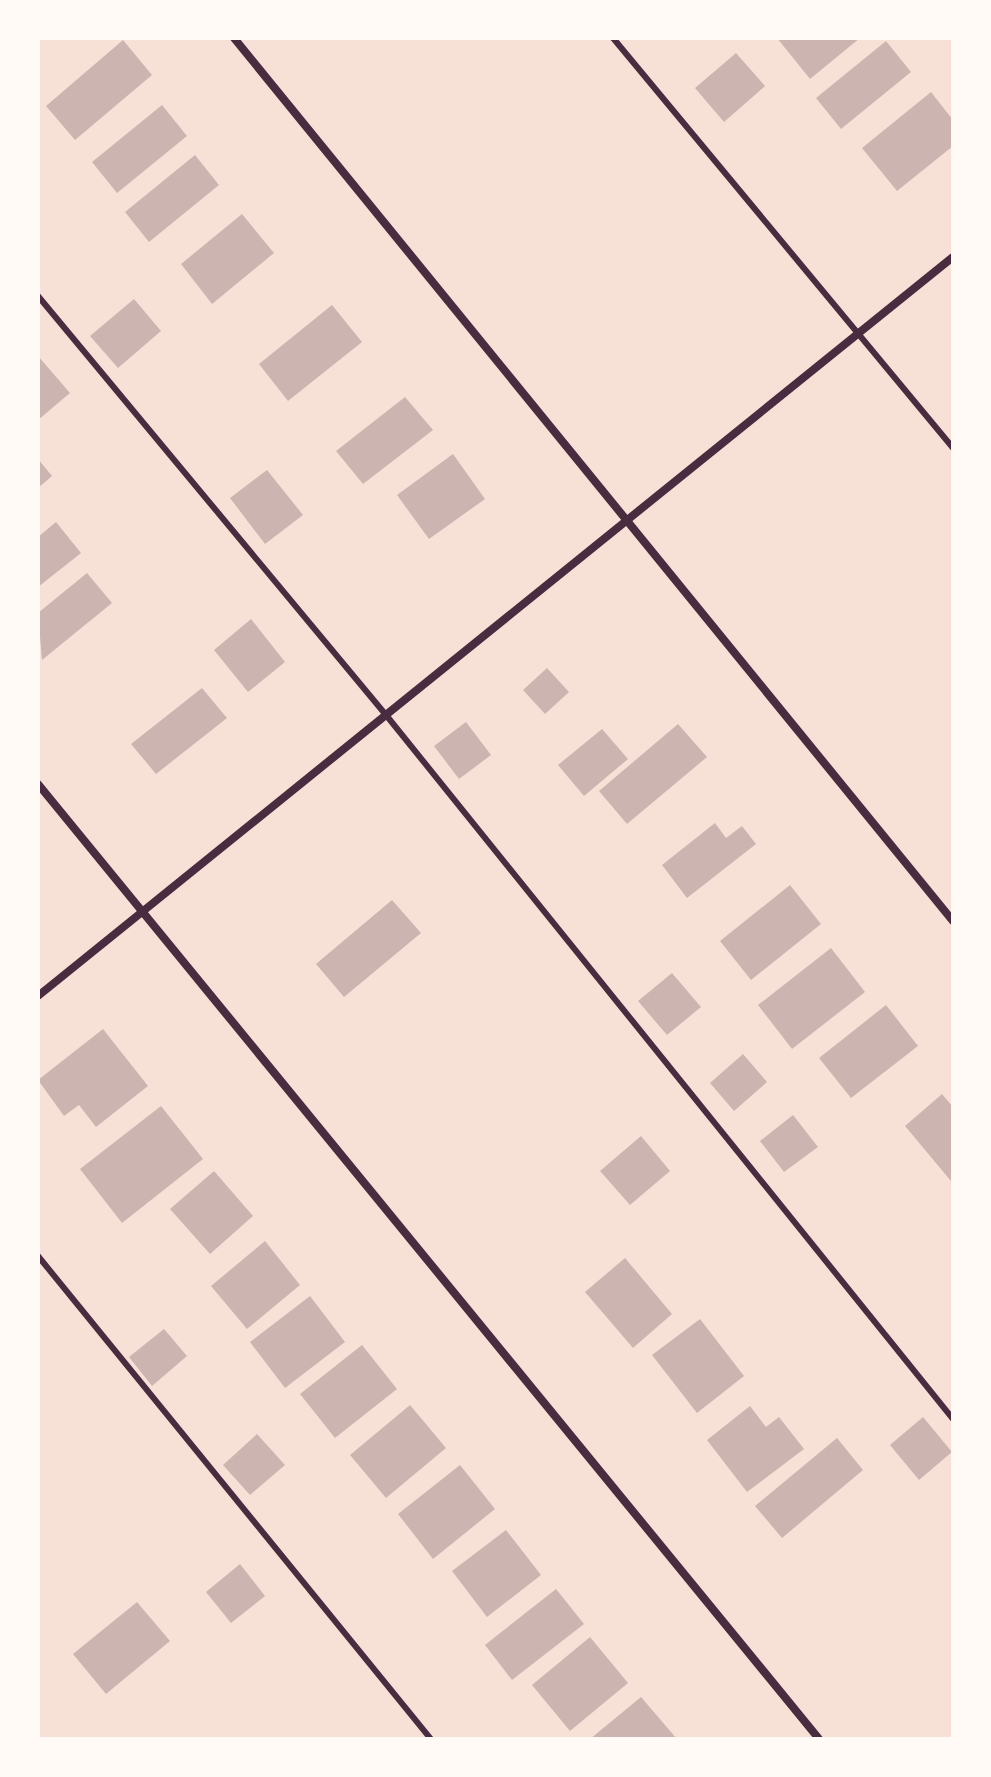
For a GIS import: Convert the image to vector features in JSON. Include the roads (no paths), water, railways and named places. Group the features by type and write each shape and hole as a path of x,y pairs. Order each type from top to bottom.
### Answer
{"street":[{"path":"234,38 953,921"},
{"path":"38,996 953,257"},
{"path":"38,784 819,1739"}],"lane":[{"path":"613,38 953,448"},
{"path":"38,296 386,715 953,1419"},
{"path":"38,1256 431,1739"}]}
